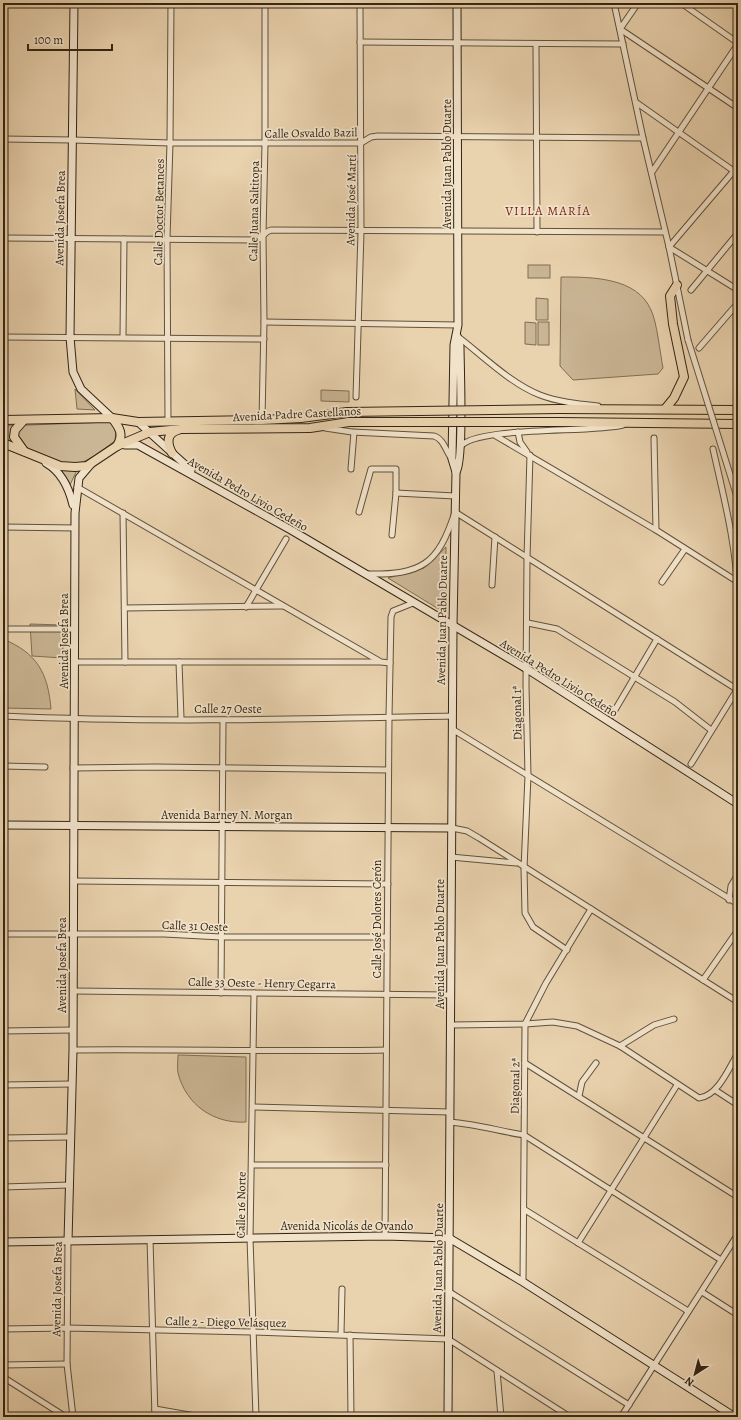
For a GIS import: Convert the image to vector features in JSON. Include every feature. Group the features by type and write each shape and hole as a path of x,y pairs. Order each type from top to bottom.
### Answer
{"main road":[{"name":"Avenida Josefa Brea","path":"74,3 70,337 73,372 81,389 112,418"},
{"name":"Avenida Juan Pablo Duarte","path":"448,1417 452,716 456,472 452,459 454,345 458,325 457,3"},
{"path":"665,409 674,398 684,377 672,324 670,296 677,285"},
{"name":"Avenida Juan Pablo Duarte","path":"456,472 459,469 460,448 460,346 457,336"},
{"name":"Avenida Padre Castellanos","path":"3,420 23,421 112,418 138,422 262,420 301,418 347,412 560,409 738,410"},
{"path":"112,418 120,429 121,440 117,446"},
{"path":"23,421 15,430 14,437 26,453"},
{"path":"138,422 200,478"},
{"name":"Avenida Padre Castellanos","path":"3,443 38,459 60,466 74,467 87,466 117,446 150,432 181,429 310,428 349,422 633,422 738,424"},
{"path":"172,453 167,445 168,440 172,432 181,429"},
{"name":"Avenida Pedro Livio Cedeño","path":"117,446 132,444 138,445 200,478 366,574 527,670 738,804"},
{"name":"Avenida Josefa Brea","path":"38,459 53,467 64,479 71,494 75,513"},
{"name":"Avenida Josefa Brea","path":"68,1241 73,1050 75,513 77,487 82,473 95,461"},
{"name":"Avenida Barney N. Morgan","path":"3,825 452,828"},
{"name":"Avenida Nicolás de Ovando","path":"3,1242 385,1236 449,1238 523,1282 737,1416"}],"street":[{"name":"Calle Doctor Betances","path":"168,421 167,238 170,143 171,3"},
{"name":"Calle Juana Saltitopa","path":"262,420 264,339 263,235 265,144 265,3"},
{"name":"Avenida José Martí","path":"356,397 361,232 360,3"},
{"path":"614,3 637,103 643,138 669,247 688,340 738,500"},
{"path":"620,29 638,3"},
{"path":"652,172 738,43 681,3"},
{"path":"620,29 738,108"},
{"path":"360,42 623,44"},
{"path":"536,44 538,138 537,232"},
{"path":"637,103 677,133 736,173"},
{"name":"Calle Osvaldo Bazil","path":"3,139 265,144 361,143 371,137 378,136 643,138"},
{"path":"669,247 736,173 738,166"},
{"path":"3,238 167,238 256,240 260,239 271,230 361,232 665,232"},
{"path":"691,290 738,233"},
{"path":"123,337 124,239"},
{"path":"669,247 738,290"},
{"path":"699,348 738,303"},
{"path":"264,322 458,325"},
{"path":"457,336 517,383 540,395 569,403 628,409"},
{"path":"3,337 168,337 264,339"},
{"path":"460,448 467,441 518,432 600,428 633,422"},
{"path":"310,428 434,436 440,439 446,452 452,459"},
{"path":"351,469 354,432"},
{"path":"518,432 520,442 530,455"},
{"path":"496,436 656,530 738,582"},
{"path":"654,438 656,530"},
{"path":"713,449 729,522 738,582 738,599"},
{"name":"Diagonal 1ª","path":"530,455 527,558 528,776 524,868 525,913 533,927 567,950"},
{"path":"359,512 372,469 397,470 392,535"},
{"path":"77,487 380,662"},
{"path":"396,493 455,496"},
{"path":"366,574 394,574 422,566 438,552 448,534 455,512 738,689"},
{"path":"123,513 125,662"},
{"path":"3,527 75,528"},
{"path":"492,585 495,537"},
{"path":"246,607 286,539"},
{"path":"662,582 685,549"},
{"name":"Calle José Dolores Cerón","path":"385,1236 388,770 391,617 393,611 413,603"},
{"path":"125,608 284,606"},
{"path":"528,623 557,629 675,702 711,730"},
{"path":"3,629 75,629"},
{"path":"612,714 657,639"},
{"path":"74,662 390,662"},
{"path":"179,662 181,718"},
{"path":"738,669 738,703"},
{"path":"691,764 738,689"},
{"name":"Calle 27 Oeste","path":"3,716 74,720 181,718 223,720 452,716"},
{"path":"221,993 223,720"},
{"path":"452,728 728,900 738,904"},
{"path":"3,766 45,767"},
{"path":"73,768 388,770"},
{"path":"452,828 467,831 738,1002"},
{"path":"451,857 517,863"},
{"path":"728,900 731,886 738,874"},
{"path":"74,881 388,884"},
{"name":"Diagonal 2ª","path":"523,1282 525,1210 525,1024 546,983 591,909"},
{"path":"703,980 738,930"},
{"name":"Calle 31 Oeste","path":"3,934 74,933 221,937 387,937"},
{"name":"Calle 33 Oeste - Henry Cegarra","path":"73,991 450,995"},
{"name":"Calle 16 Norte","path":"254,993 254,1107 250,1238 256,1417"},
{"path":"620,1046 654,1026 674,1020"},
{"path":"450,1025 564,1023 577,1026 620,1046 677,1085 699,1098 710,1095 738,1053"},
{"path":"3,1031 73,1030"},
{"path":"73,1050 175,1049 253,1052 386,1050"},
{"path":"525,1063 738,1197"},
{"path":"579,1096 582,1082 596,1063"},
{"path":"3,1085 72,1084"},
{"path":"578,1243 677,1085"},
{"path":"714,1090 738,1105"},
{"path":"254,1107 450,1112"},
{"path":"450,1122 469,1124 524,1135 721,1260"},
{"path":"3,1138 70,1137"},
{"path":"252,1165 386,1165"},
{"path":"3,1187 70,1185"},
{"path":"525,1210 688,1311"},
{"path":"621,1417 738,1234"},
{"path":"150,1239 155,1417"},
{"name":"Avenida Josefa Brea","path":"68,1241 67,1364 73,1417"},
{"path":"341,1334 342,1289"},
{"path":"448,1291 629,1406"},
{"path":"702,1292 738,1314"},
{"name":"Calle 2 - Diego Velásquez","path":"3,1329 68,1328 252,1332 448,1339"},
{"path":"350,1335 351,1417"},
{"path":"448,1339 570,1417"},
{"path":"3,1364 67,1364"},
{"path":"497,1371 501,1417"},
{"path":"3,1374 6,1379 19,1388 66,1417"},
{"path":"155,1409 195,1416 234,1417"}],"shaded area":[{"path":"528,265 550,265 550,278 528,278"},
{"path":"561,277 612,281 635,291 644,299 651,310 657,330 663,368 658,374 573,380 560,366"},
{"path":"536,298 548,299 548,320 536,320"},
{"path":"525,322 536,323 536,345 525,344"},
{"path":"538,322 549,322 549,345 538,345"},
{"path":"75,389 95,410 77,409"},
{"path":"321,390 349,391 349,402 321,401"},
{"path":"109,422 116,429 115,441 91,458 78,463 67,464 44,458 3,437 3,426"},
{"path":"61,470 77,470 70,485 70,484"},
{"path":"446,547 446,604 441,608 437,608 388,578 424,568"},
{"path":"30,624 63,625 63,658 32,656"},
{"path":"3,639 24,651 39,666 47,685 51,709 3,708"},
{"path":"178,1055 246,1057 246,1122 223,1120 203,1110 195,1103 182,1084 178,1073"}],"district":[{"name":"VILLA MARÍA","path":"548,210"}]}
